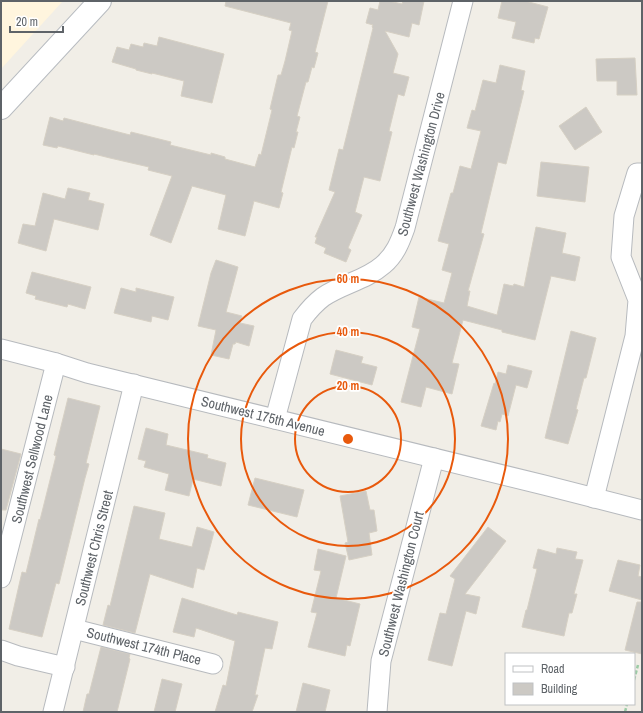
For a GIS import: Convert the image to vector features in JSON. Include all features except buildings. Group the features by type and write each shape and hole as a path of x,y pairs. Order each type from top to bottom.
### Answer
{"main road":[{"path":"1,108 100,1"}],"street":[{"name":"Southwest Washington Drive","path":"275,419 302,319 312,307 324,297 374,272 384,265 394,254 400,242 406,228 463,1"},
{"path":"594,498 635,336 638,300 621,257 624,216 637,173 642,173"},
{"name":"Southwest 175th Avenue","path":"1,349 56,363 87,373 642,510"},
{"name":"Southwest Sellwood Lane","path":"1,578 56,363"},
{"name":"Southwest Chris Street","path":"54,712 134,384"},
{"name":"Southwest Washington Court","path":"377,712 382,660 434,458"},
{"name":"Southwest 174th Place","path":"74,629 213,664"},
{"path":"1,650 18,656 65,667"}],"path":[{"path":"635,676 638,665"}],"shaded area":[{"path":"1,1 63,1 1,69"}]}
